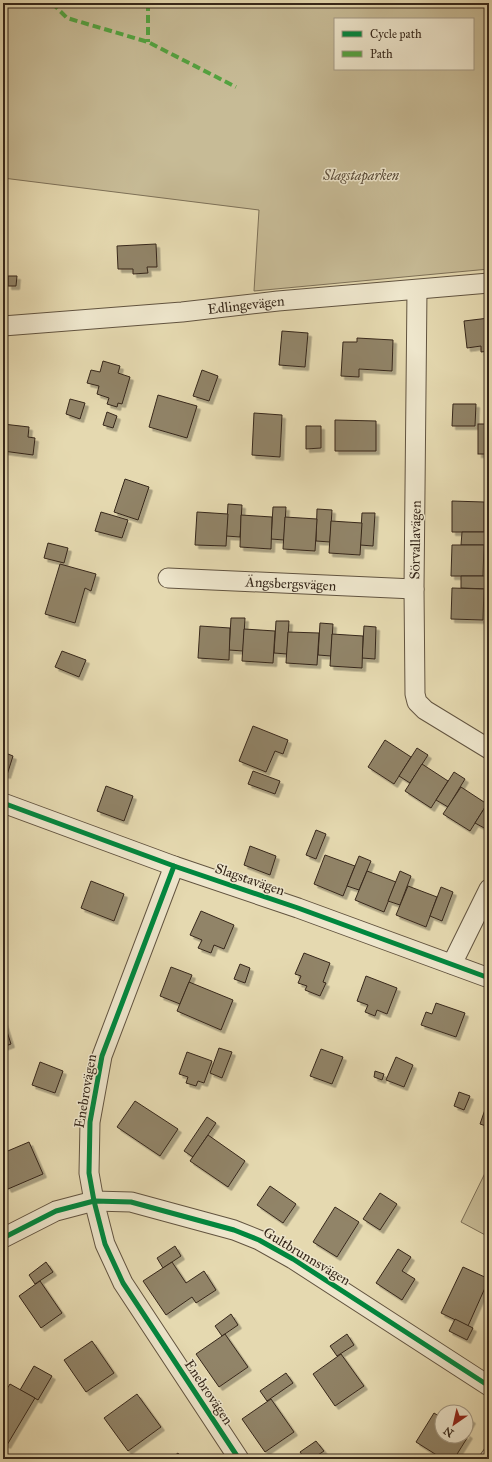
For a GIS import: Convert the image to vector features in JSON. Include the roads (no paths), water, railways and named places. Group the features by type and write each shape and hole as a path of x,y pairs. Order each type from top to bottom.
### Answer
{"street":[{"name":"Edlingevägen","path":"3,326 489,283"},
{"name":"Sörvallavägen","path":"417,290 414,589 415,694 417,702 425,710 489,749"},
{"name":"Ängsbergsvägen","path":"168,578 414,589"},
{"name":"Slagstavägen","path":"3,803 174,866 298,908 489,978"},
{"name":"Enebrovägen","path":"174,866 102,1056 93,1099 89,1145 89,1173 94,1201 106,1244 123,1284 239,1459"},
{"path":"452,964 489,889"},
{"name":"Gultbrunnsvägen","path":"3,1238 56,1211 94,1201 131,1202 234,1230 259,1240 293,1259 489,1386"}],"lane":[{"path":"484,1459 489,1452"}],"park label":[{"name":"Slagstaparken","path":"361,175"}]}
